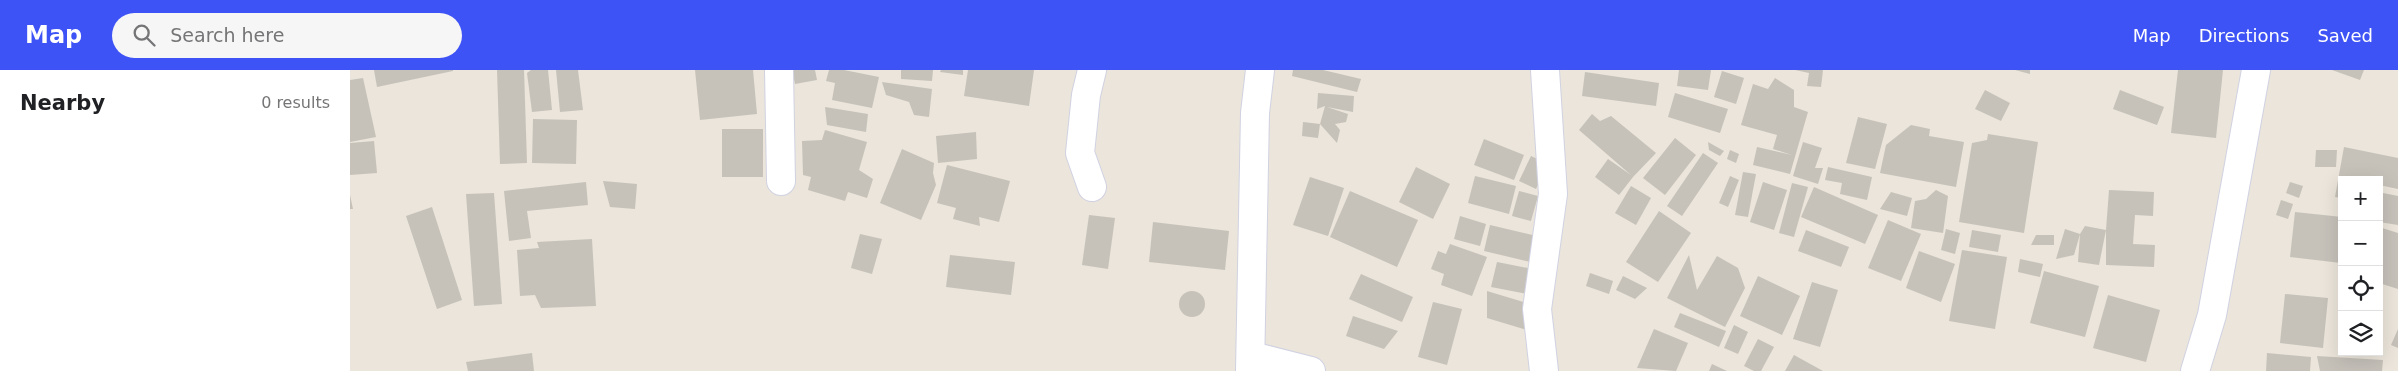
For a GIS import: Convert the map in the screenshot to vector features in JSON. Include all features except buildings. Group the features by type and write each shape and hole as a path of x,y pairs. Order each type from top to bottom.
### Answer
{"street":[{"path":"779,70 781,181"},
{"path":"1092,70 1086,95 1080,152 1092,187"},
{"path":"1260,70 1255,113 1251,364 1311,371"},
{"path":"1544,371 1537,310 1553,194 1545,70"},
{"path":"2195,371 2212,315 2256,70"}]}
